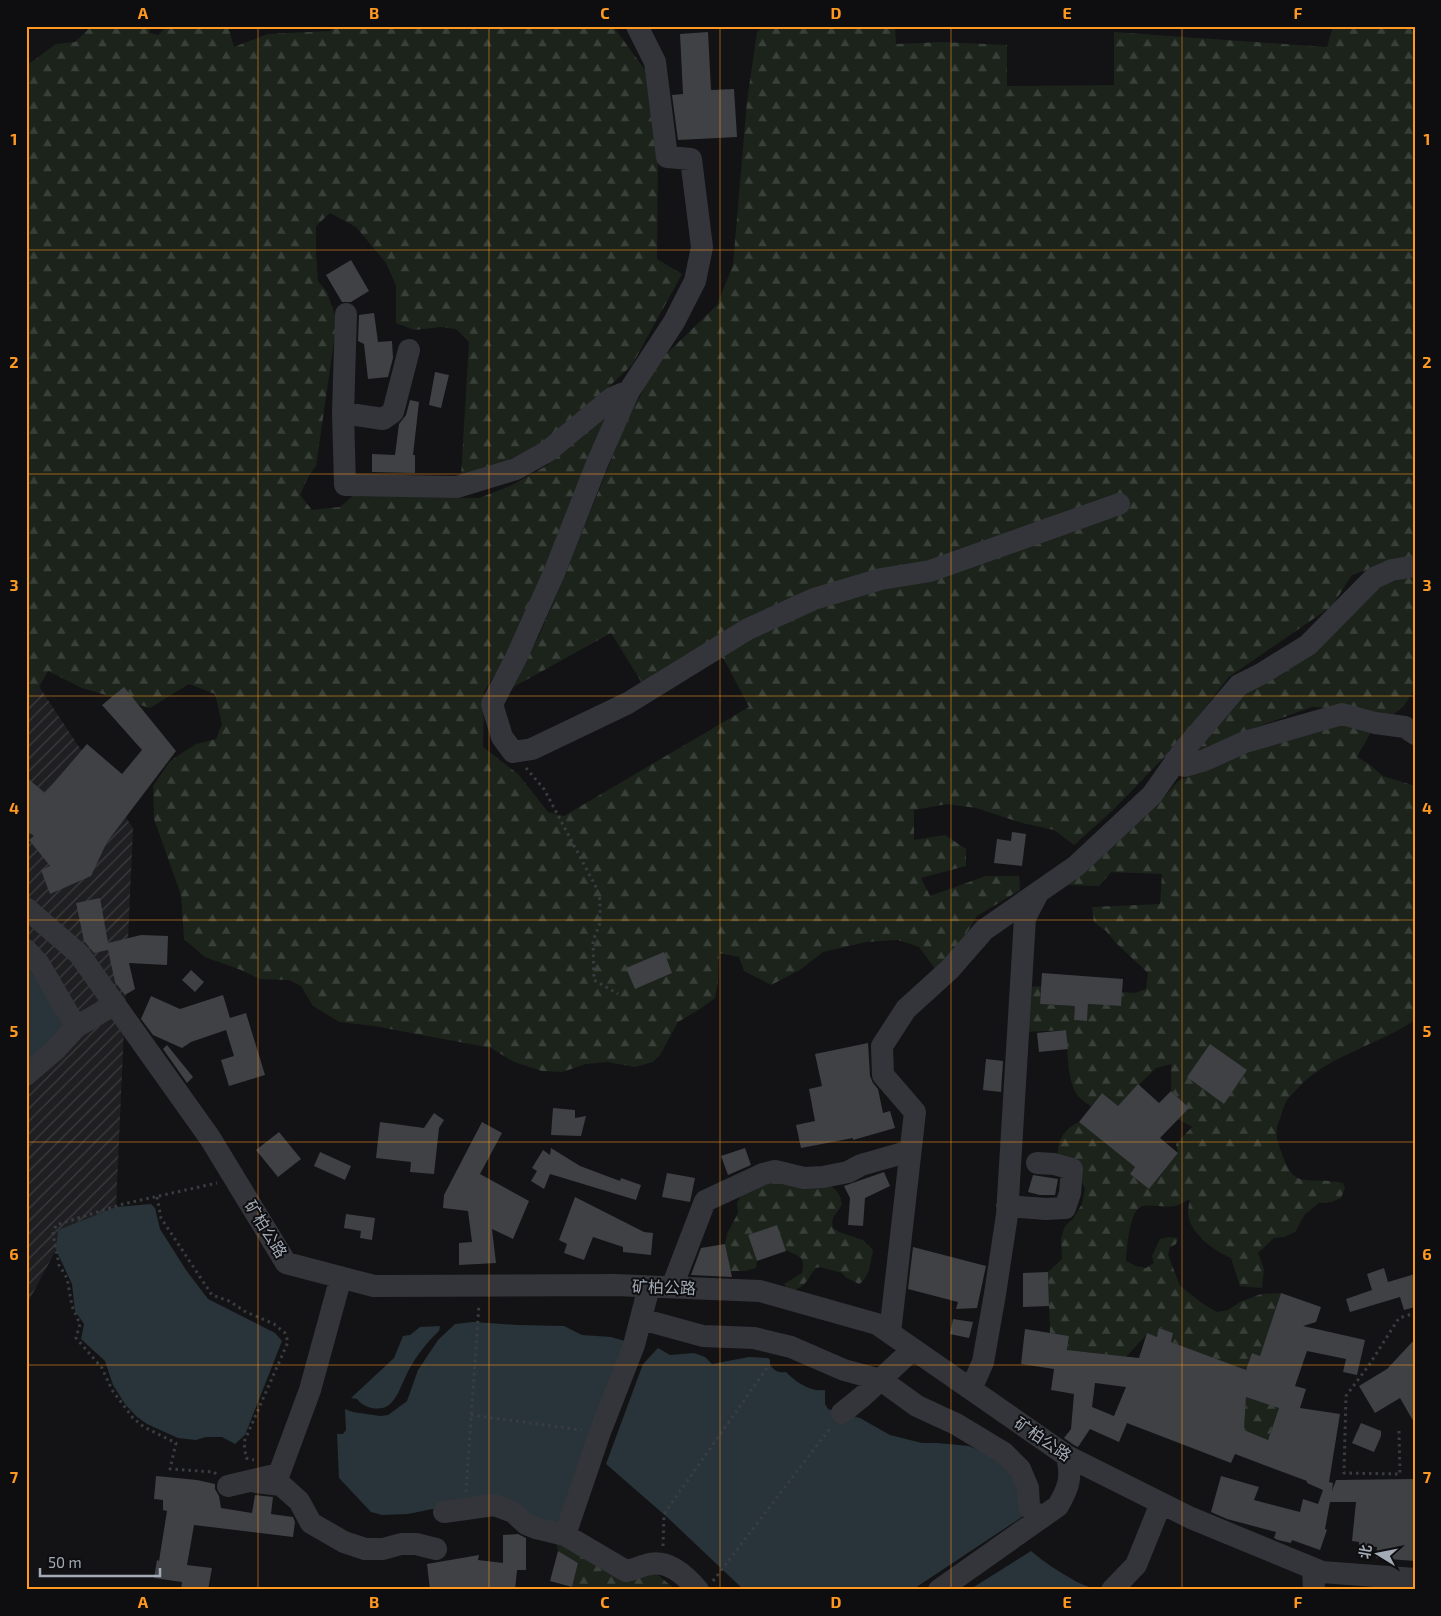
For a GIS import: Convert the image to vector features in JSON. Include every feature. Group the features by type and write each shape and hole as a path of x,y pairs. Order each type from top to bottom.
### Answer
{"street":[{"path":"637,26 655,62 667,157 691,159 702,247 695,281 674,322 629,390 598,461 554,573 516,658 492,704 502,737 513,752 532,749 628,703 748,629 814,600 880,579 930,571 1119,504"},
{"path":"346,314 343,413 345,485 457,487 516,469 548,451 612,398 629,390"},
{"path":"343,413 383,419 394,412 410,350"},
{"path":"890,1333 915,1112 883,1076 882,1046 906,1010 950,969 984,930 1076,866 1152,795 1175,761 1239,684 1262,674 1308,645 1374,578 1392,570 1415,566"},
{"path":"1175,761 1185,766 1205,760 1245,742 1342,714 1375,723 1405,727 1415,734"},
{"path":"970,1389 983,1362 995,1294 1007,1206 1025,918 1039,892"},
{"name":"矿柏公路","path":"26,908 79,954 210,1138 286,1263 374,1286 649,1287 760,1291 877,1324 1067,1456 1314,1579 1322,1572 1415,1579"},
{"path":"26,950 39,964 76,1027"},
{"path":"26,1075 56,1049 76,1027 115,1004"},
{"path":"672,1288 705,1201 763,1174 775,1171 804,1178 823,1176 848,1172 861,1165 910,1151"},
{"path":"1007,1206 1046,1209 1065,1208 1070,1193 1072,1169 1054,1164 1037,1163"},
{"path":"238,1483 279,1474 310,1390 341,1277"},
{"path":"566,1535 600,1432 634,1345 649,1287"},
{"path":"641,1319 703,1336 754,1338 792,1347 844,1370 881,1380 917,1406 956,1424 998,1449 1020,1469 1028,1488 1029,1507 1040,1519"},
{"path":"842,1413 881,1380 913,1349"},
{"path":"998,1449 1026,1428"},
{"path":"938,1590 1058,1506 1068,1489 1071,1471 1067,1456"},
{"path":"238,1483 281,1485 300,1501 311,1522 344,1542 365,1549 383,1549 401,1544 416,1544 436,1549"},
{"path":"1112,1590 1136,1565 1161,1503"},
{"path":"454,1510 494,1505 513,1512 526,1524 566,1535 626,1572 646,1565 663,1565 684,1574 698,1590"}],"path":[{"path":"513,752 544,789 597,889 600,900 600,923 593,941 594,980 618,994"},
{"path":"235,1179 123,1204 56,1224 53,1234 59,1265 66,1278 72,1306 80,1324 76,1338 102,1368 112,1390 133,1418 144,1428 176,1443 170,1470 214,1472 238,1483"},
{"path":"157,1197 161,1218 212,1295 229,1301 246,1312 274,1324 285,1333 288,1342 244,1442 246,1458 281,1466"},
{"path":"454,1510 471,1415 480,1286"},
{"path":"1399,1431 1400,1474 1344,1473 1346,1396 1369,1365 1399,1318 1415,1313"},
{"path":"663,1565 664,1514 770,1365"},
{"path":"722,1569 842,1413"},
{"path":"471,1415 600,1432"}],"shaded area":[{"path":"26,667 133,828 116,1207 58,1230 56,1250 26,1306"},
{"path":"26,966 40,985 66,1032 26,1062"},
{"path":"151,1204 155,1208 160,1229 186,1270 208,1299 275,1333 282,1341 245,1435 235,1444 222,1437 206,1437 196,1440 178,1438 147,1424 125,1404 113,1385 105,1361 81,1339 84,1324 75,1311 72,1284 56,1250 58,1230 116,1207"},
{"path":"473,1322 564,1326 582,1335 611,1337 632,1343 563,1532 452,1505 408,1514 382,1515 371,1512 339,1478 337,1434 343,1434 346,1430 345,1409 380,1416 388,1415 407,1401 418,1370 438,1340 455,1324"},
{"path":"440,1326 439,1331 415,1359 397,1396 389,1405 377,1409 367,1407 357,1399 351,1398 394,1358 403,1336 410,1335 420,1327"},
{"path":"658,1348 670,1355 694,1353 705,1357 712,1364 749,1357 768,1358 773,1369 786,1372 799,1383 809,1388 825,1390 825,1404 828,1409 860,1418 890,1435 922,1443 969,1446 1000,1459 1027,1499 1025,1515 912,1590 744,1590 668,1518 606,1464 643,1364"},
{"path":"1031,1551 1065,1575 1095,1590 969,1590"}],"green space":[{"path":"92,26 149,26 150,33 158,35 167,26 228,26 234,47 268,34 329,31 338,26 613,26 645,70 658,155 657,259 682,274 632,365 598,397 532,452 461,476 469,342 456,329 441,327 414,330 396,323 396,285 386,263 356,227 330,213 316,226 318,281 327,292 337,321 316,466 308,477 300,495 312,510 340,507 353,496 479,498 510,486 546,466 583,434 610,407 516,638 484,692 483,747 518,774 548,812 564,816 749,707 726,663 712,644 642,683 611,633 506,691 538,638 625,425 657,363 717,305 733,265 747,101 757,32 766,26 895,26 896,44 942,42 1007,45 1007,86 1114,85 1114,32 1327,47 1333,26 1415,26 1415,556 1402,558 1352,575 1332,606 1229,677 1175,746 1112,811 1074,845 1054,830 1022,823 976,808 947,804 914,810 914,840 945,835 966,849 966,866 921,878 930,896 986,876 1019,876 1020,890 977,916 957,949 936,970 919,947 898,940 866,942 823,952 800,970 771,985 744,971 739,957 719,953 718,982 715,998 678,1022 660,1055 653,1062 635,1067 607,1062 586,1064 562,1072 542,1071 514,1062 491,1048 374,1026 339,1022 313,1006 301,986 289,980 260,979 205,957 184,939 181,895 154,819 153,786 170,761 196,744 216,739 222,724 215,694 189,684 150,708 82,688 48,671 26,710 26,66 56,44 75,42"},
{"path":"1415,577 1415,689 1403,707 1391,716 1348,709 1312,707 1238,734 1218,744 1208,746 1193,759 1189,751 1228,707 1375,588 1401,579"},
{"path":"1344,724 1372,730 1357,757 1383,776 1415,786 1415,1020 1322,1068 1308,1078 1287,1100 1278,1123 1277,1135 1289,1169 1294,1176 1300,1179 1343,1183 1345,1188 1341,1198 1332,1202 1319,1203 1305,1214 1295,1232 1284,1237 1274,1238 1258,1253 1264,1269 1262,1288 1240,1286 1231,1258 1212,1248 1192,1225 1188,1217 1190,1199 1175,1206 1143,1206 1138,1209 1132,1221 1127,1247 1126,1261 1146,1268 1154,1263 1152,1256 1160,1239 1168,1237 1178,1238 1176,1244 1170,1247 1168,1255 1180,1286 1217,1312 1228,1310 1240,1302 1261,1294 1281,1293 1260,1356 1252,1353 1246,1370 1279,1408 1268,1440 1244,1430 1247,1380 1234,1375 1235,1366 1171,1342 1173,1333 1160,1328 1157,1337 1147,1334 1126,1357 1087,1352 1067,1356 1069,1336 1050,1333 1048,1272 1062,1259 1061,1238 1065,1226 1073,1219 1082,1204 1085,1189 1078,1171 1058,1157 1058,1146 1062,1136 1079,1122 1135,1167 1130,1174 1149,1189 1178,1153 1176,1144 1192,1127 1178,1119 1188,1108 1171,1091 1171,1064 1156,1068 1118,1106 1102,1093 1091,1106 1082,1100 1076,1093 1070,1076 1066,1030 1024,1032 1027,987 1041,986 1040,1004 1075,1006 1074,1020 1087,1021 1088,1004 1121,1006 1122,992 1135,993 1146,989 1148,973 1106,931 1094,922 1092,907 1160,904 1162,874 1111,872 1099,886 1062,885 1160,802 1178,781 1247,752"},
{"path":"754,1178 827,1184 834,1188 839,1195 842,1205 833,1219 833,1228 863,1240 873,1250 869,1269 863,1281 859,1284 845,1277 842,1273 820,1267 815,1268 801,1287 788,1290 784,1284 802,1273 803,1263 801,1258 748,1235 757,1261 756,1268 745,1271 730,1271 725,1244 727,1234 738,1213 737,1203"},
{"path":"554,1533 652,1570 676,1590 576,1590 572,1587 578,1563 558,1551"}],"building":[{"path":"708,32 711,90 734,89 737,137 678,140 672,95 683,94 680,34"},
{"path":"351,260 369,291 351,302 342,302 326,275"},
{"path":"374,313 378,342 392,341 393,358 388,377 368,379 364,344 358,341 359,315"},
{"path":"435,372 449,375 441,408 429,405"},
{"path":"410,400 419,402 413,455 415,455 415,473 372,472 372,454 395,455 399,424 406,415"},
{"path":"124,687 176,751 107,842 91,876 50,894 41,870 50,866 29,840 34,836 26,830 26,777 45,793 87,744 122,774 142,750 102,705"},
{"path":"1012,832 1026,834 1022,866 994,863 997,839 1011,841"},
{"path":"100,898 108,943 141,935 168,936 167,965 129,963 135,989 125,995 115,982 108,950 94,953 84,941 76,903"},
{"path":"664,952 672,973 635,989 626,968"},
{"path":"191,970 204,982 195,992 182,980"},
{"path":"1042,973 1123,979 1121,1006 1088,1004 1087,1021 1074,1020 1075,1006 1040,1004"},
{"path":"223,995 230,1018 246,1013 265,1075 229,1086 221,1060 234,1056 226,1030 191,1042 182,1048 153,1035 141,1019 151,996 180,1009"},
{"path":"1066,1030 1068,1049 1039,1052 1037,1033"},
{"path":"868,1043 870,1076 878,1089 883,1113 890,1111 895,1128 853,1140 853,1138 801,1148 796,1125 815,1121 809,1089 822,1086 815,1054"},
{"path":"1210,1044 1247,1070 1224,1104 1187,1077"},
{"path":"167,1045 193,1077 187,1083 163,1049"},
{"path":"986,1059 1003,1061 1001,1092 983,1090"},
{"path":"1138,1084 1159,1103 1171,1091 1189,1108 1160,1138 1178,1153 1149,1189 1130,1174 1135,1167 1079,1122 1102,1093 1118,1106"},
{"path":"553,1108 575,1110 575,1118 586,1116 581,1136 551,1135"},
{"path":"434,1113 444,1120 439,1128 434,1174 410,1172 411,1162 376,1158 380,1122 424,1128"},
{"path":"482,1122 502,1133 480,1174 529,1201 513,1239 492,1229 496,1263 459,1265 459,1243 472,1242 468,1211 443,1208 444,1195"},
{"path":"279,1132 301,1159 278,1177 256,1150"},
{"path":"551,1148 580,1166 620,1181 621,1178 641,1185 636,1200 550,1174 544,1189 531,1181 537,1171 532,1168 543,1150 550,1155"},
{"path":"745,1148 751,1165 728,1175 721,1156"},
{"path":"320,1152 351,1166 345,1180 314,1166"},
{"path":"884,1172 890,1186 865,1198 863,1226 848,1225 850,1198 844,1186"},
{"path":"667,1173 695,1178 690,1202 662,1197"},
{"path":"1033,1175 1058,1179 1055,1195 1040,1195 1028,1192"},
{"path":"575,1197 644,1232 653,1233 651,1255 623,1252 623,1247 593,1237 584,1260 564,1253 567,1244 559,1240"},
{"path":"346,1214 375,1218 372,1240 360,1238 361,1231 344,1228"},
{"path":"777,1225 786,1251 757,1261 748,1235"},
{"path":"725,1244 732,1277 691,1275 701,1248"},
{"path":"913,1247 986,1266 977,1308 956,1309 958,1302 908,1289"},
{"path":"1384,1268 1388,1282 1415,1274 1415,1307 1404,1310 1400,1297 1350,1312 1346,1299 1372,1290 1367,1274"},
{"path":"1048,1272 1049,1306 1023,1307 1023,1273"},
{"path":"1281,1293 1321,1307 1316,1322 1303,1326 1365,1340 1357,1375 1343,1372 1346,1359 1307,1351 1295,1386 1306,1389 1300,1408 1340,1414 1329,1482 1333,1483 1332,1491 1336,1480 1415,1479 1415,1561 1376,1558 1377,1547 1359,1545 1359,1542 1352,1541 1356,1502 1330,1502 1325,1529 1327,1530 1320,1550 1292,1540 1291,1543 1278,1540 1274,1538 1276,1532 1227,1519 1211,1512 1221,1476 1259,1487 1254,1500 1300,1512 1303,1499 1318,1504 1323,1490 1307,1483 1307,1481 1235,1454 1231,1463 1127,1423 1119,1442 1090,1429 1078,1447 1074,1445 1064,1438 1071,1429 1074,1394 1051,1390 1054,1369 1021,1364 1025,1329 1069,1336 1067,1350 1139,1358 1147,1333 1157,1337 1159,1328 1173,1333 1171,1342 1246,1370 1252,1353 1260,1356","holes":["1095,1383 1126,1387 1114,1416 1092,1407","1246,1397 1279,1408 1268,1440 1244,1430"]},
{"path":"953,1319 973,1322 969,1338 950,1334"},
{"path":"1415,1339 1415,1424 1400,1398 1375,1413 1359,1386 1387,1369"},
{"path":"1361,1423 1381,1431 1381,1436 1374,1452 1352,1443"},
{"path":"156,1476 197,1480 215,1484 221,1508 252,1513 255,1495 273,1497 271,1514 293,1517 295,1522 293,1537 194,1525 187,1565 212,1568 208,1590 181,1590 182,1582 154,1578 157,1560 159,1561 167,1511 163,1510 163,1500 154,1499"},
{"path":"518,1534 526,1538 526,1570 517,1570 515,1590 477,1588 477,1590 430,1590 427,1564 479,1555 478,1560 503,1563 503,1535"},
{"path":"558,1551 578,1563 572,1587 550,1581"}]}
